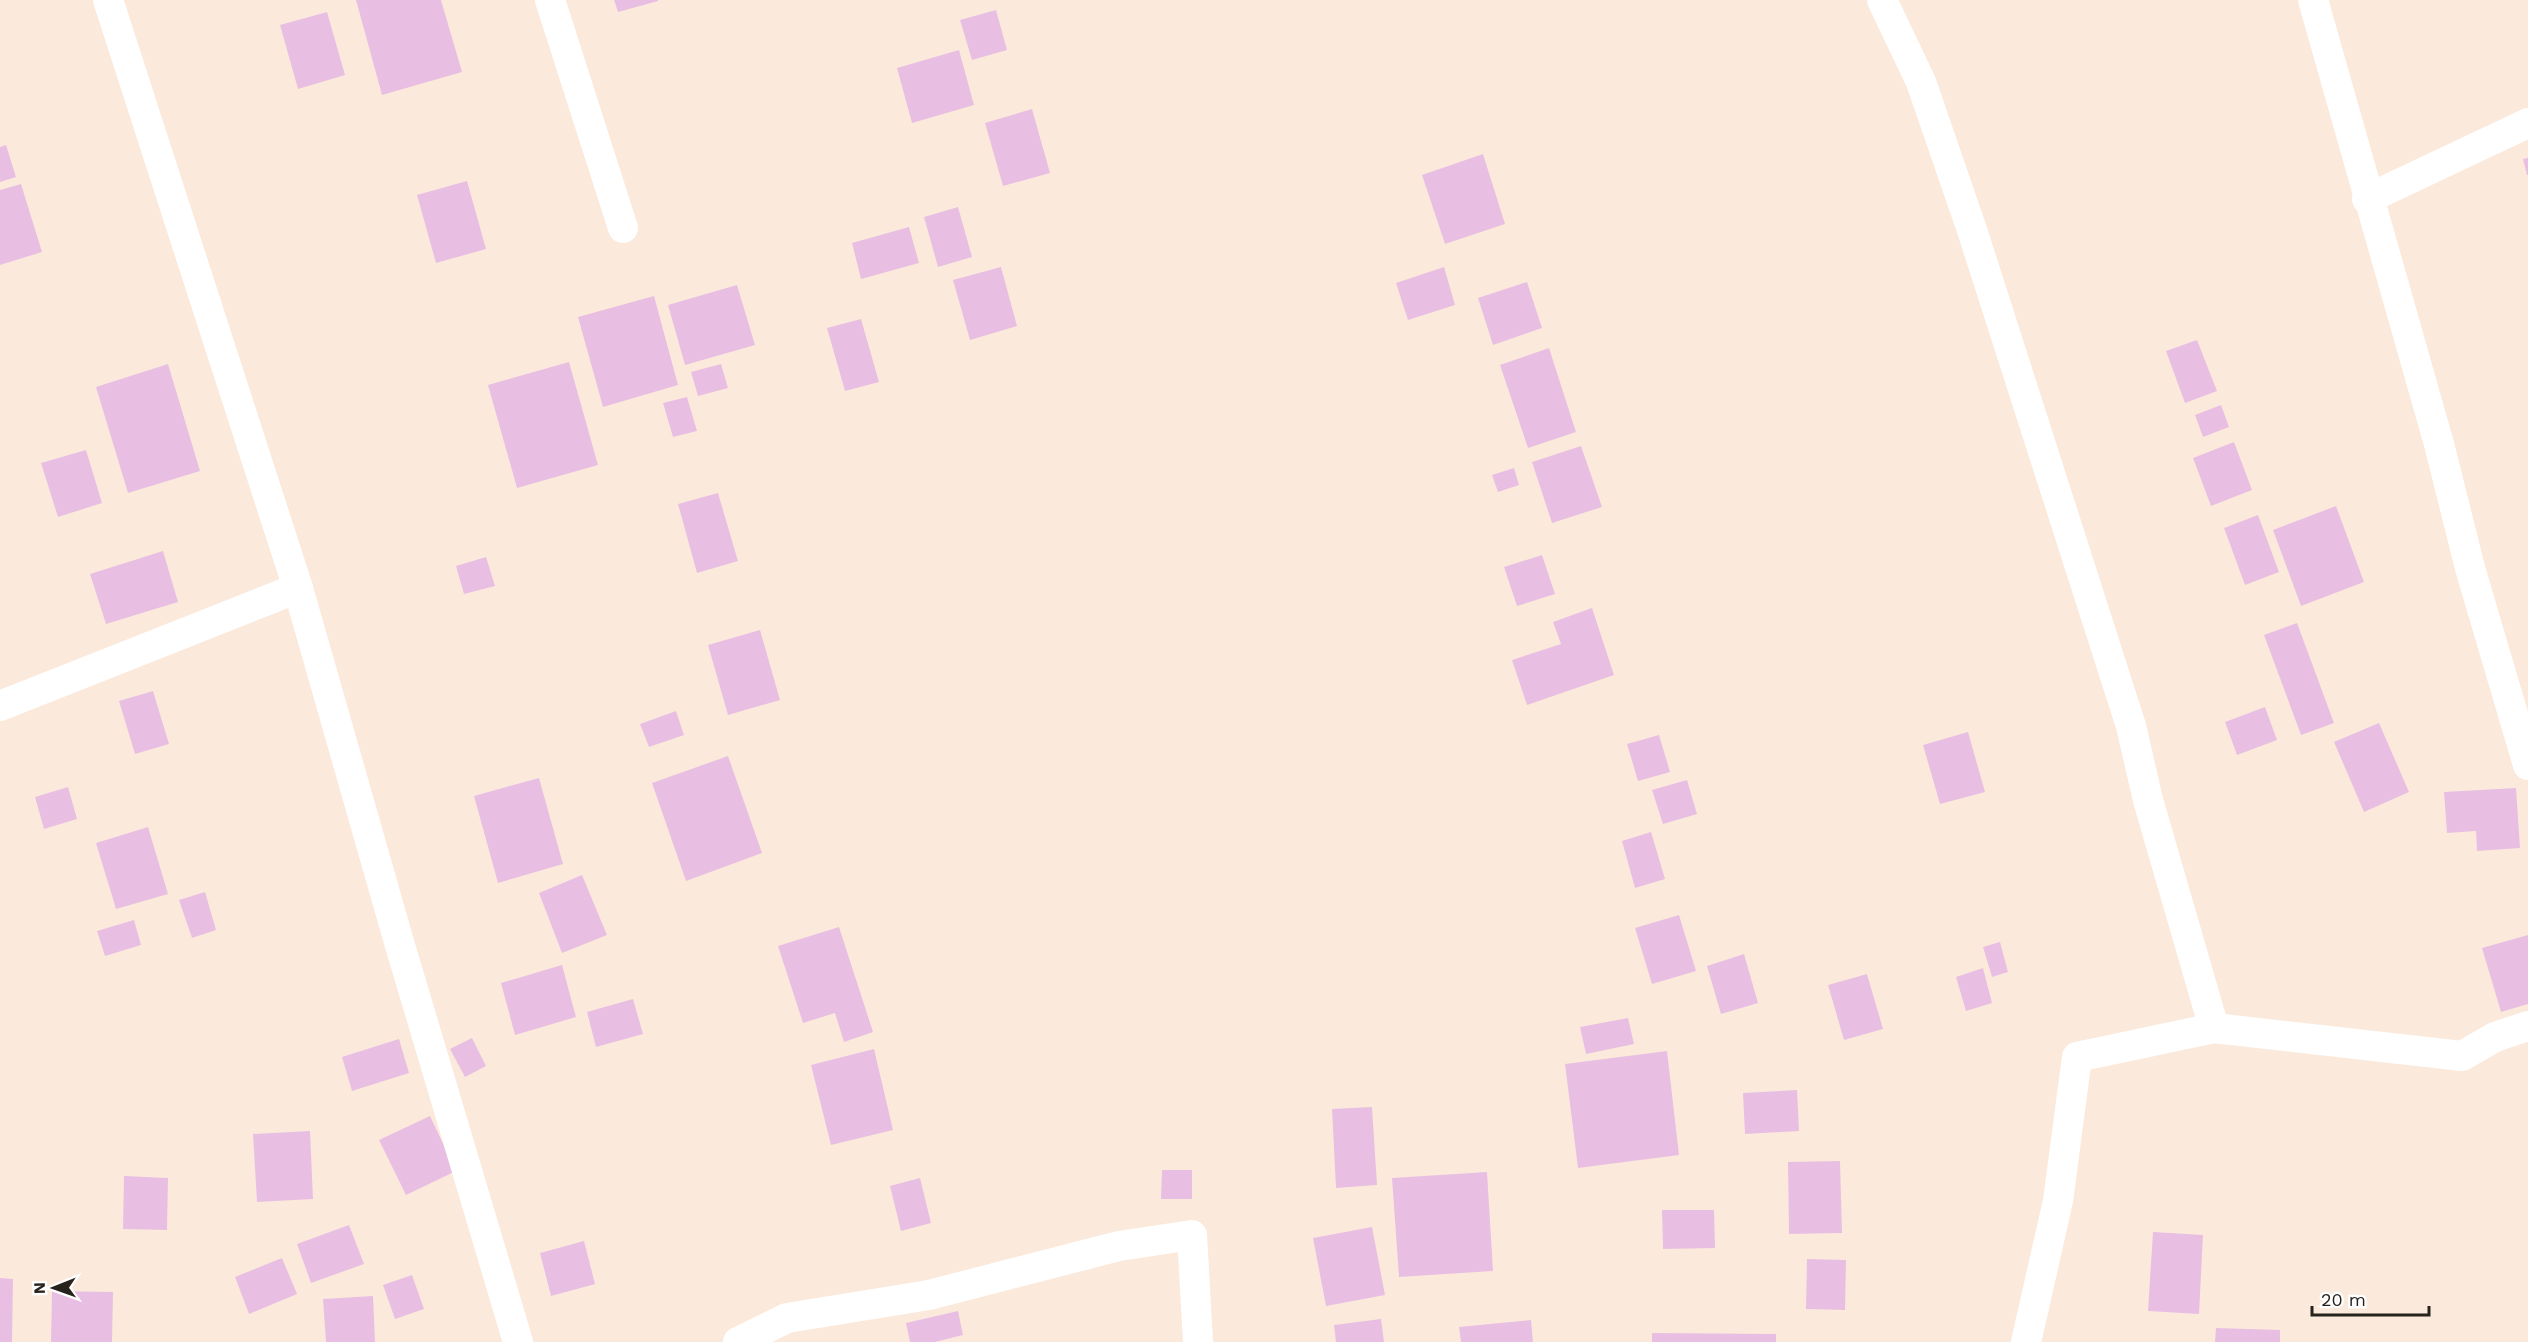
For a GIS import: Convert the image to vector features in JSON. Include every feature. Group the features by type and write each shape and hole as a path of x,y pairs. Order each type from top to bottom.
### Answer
{"street":[{"path":"108,0 298,588 402,954 518,1342"},
{"path":"550,0 623,228"},
{"path":"1882,0 1920,82 1972,230 2132,726 2148,800 2214,1028"},
{"path":"2313,0 2367,199 2439,444 2470,568 2528,765"},
{"path":"2367,199 2528,123"},
{"path":"0,706 298,588"},
{"path":"2026,1342 2058,1201 2076,1058 2214,1028 2462,1056 2495,1037 2528,1026"},
{"path":"738,1342 787,1318 929,1295 1119,1246 1192,1234 1198,1342"}],"building":[{"path":"356,0 441,0 462,72 382,95"},
{"path":"614,0 658,0 658,1 618,12"},
{"path":"996,10 1007,50 972,60 960,20"},
{"path":"327,12 345,75 298,89 280,25"},
{"path":"959,50 974,105 912,123 897,68"},
{"path":"1032,109 1050,173 1003,186 985,123"},
{"path":"6,145 16,177 0,182 0,147"},
{"path":"1483,154 1505,224 1445,244 1422,175"},
{"path":"2528,158 2528,175 2527,175 2523,159"},
{"path":"467,181 486,249 436,263 417,195"},
{"path":"21,184 42,252 0,265 0,190"},
{"path":"958,207 972,257 938,267 924,217"},
{"path":"909,227 919,263 861,279 852,243"},
{"path":"1001,267 1017,326 970,340 953,280"},
{"path":"1444,267 1455,305 1408,320 1396,283"},
{"path":"1527,282 1542,328 1493,345 1478,298"},
{"path":"737,285 755,345 685,365 668,305"},
{"path":"654,296 678,385 603,407 578,317"},
{"path":"861,319 879,382 845,391 827,328"},
{"path":"2197,340 2217,391 2185,403 2166,351"},
{"path":"1549,348 1576,432 1528,448 1500,365"},
{"path":"569,362 598,465 517,488 488,385"},
{"path":"168,364 200,471 128,493 96,387"},
{"path":"721,364 728,388 698,396 691,372"},
{"path":"687,397 697,431 673,437 663,403"},
{"path":"2221,405 2229,427 2203,437 2195,415"},
{"path":"2234,442 2252,490 2211,506 2193,458"},
{"path":"1581,446 1602,507 1552,523 1532,462"},
{"path":"86,450 102,503 58,517 41,463"},
{"path":"1514,468 1519,485 1498,492 1492,475"},
{"path":"718,493 738,561 697,573 678,504"},
{"path":"2336,506 2364,582 2301,606 2273,530"},
{"path":"2258,515 2279,572 2245,585 2224,528"},
{"path":"163,551 178,602 106,624 90,574"},
{"path":"1542,555 1555,594 1517,606 1504,567"},
{"path":"486,557 495,586 464,594 456,566"},
{"path":"1592,608 1614,675 1527,705 1512,660 1561,644 1553,622"},
{"path":"2297,623 2334,723 2301,735 2264,635"},
{"path":"760,630 780,700 728,715 708,645"},
{"path":"153,691 169,744 135,754 119,701"},
{"path":"2265,707 2277,740 2237,755 2225,722"},
{"path":"676,711 684,735 649,747 640,724"},
{"path":"2379,723 2409,792 2364,812 2334,742"},
{"path":"1968,732 1985,792 1940,804 1923,745"},
{"path":"1659,735 1670,772 1638,781 1627,744"},
{"path":"728,756 762,853 686,881 652,783"},
{"path":"539,778 563,864 498,883 474,796"},
{"path":"1687,780 1697,814 1663,824 1652,790"},
{"path":"68,787 77,819 44,829 35,797"},
{"path":"2516,788 2520,848 2477,851 2476,831 2447,833 2444,792"},
{"path":"148,827 168,894 116,909 96,843"},
{"path":"1651,832 1665,879 1635,888 1622,841"},
{"path":"582,875 607,935 562,953 539,893"},
{"path":"205,892 216,930 192,938 179,900"},
{"path":"1679,915 1696,971 1652,984 1635,928"},
{"path":"134,920 141,945 105,956 97,931"},
{"path":"839,927 873,1032 844,1042 835,1013 803,1023 778,946"},
{"path":"2528,935 2528,1004 2501,1012 2482,948"},
{"path":"2000,942 2008,972 1992,977 1983,947"},
{"path":"1744,954 1758,1003 1721,1014 1707,966"},
{"path":"562,965 576,1017 515,1035 501,983"},
{"path":"1983,968 1992,1003 1966,1011 1956,977"},
{"path":"1867,974 1883,1029 1844,1040 1828,985"},
{"path":"633,999 643,1034 596,1047 587,1012"},
{"path":"1628,1018 1634,1044 1586,1054 1580,1027"},
{"path":"472,1038 486,1066 465,1077 450,1049"},
{"path":"399,1039 409,1073 352,1091 342,1057"},
{"path":"874,1049 893,1130 831,1145 811,1065"},
{"path":"1667,1051 1679,1155 1578,1168 1565,1064"},
{"path":"1797,1090 1799,1131 1745,1134 1743,1093"},
{"path":"1372,1107 1377,1185 1336,1188 1332,1109"},
{"path":"430,1116 456,1171 406,1195 379,1140"},
{"path":"310,1131 313,1199 257,1202 253,1134"},
{"path":"1840,1161 1842,1233 1789,1234 1788,1162"},
{"path":"1162,1170 1192,1170 1192,1199 1161,1199"},
{"path":"1487,1172 1493,1271 1399,1277 1392,1178"},
{"path":"124,1176 168,1178 167,1230 123,1229"},
{"path":"920,1178 931,1223 901,1231 890,1186"},
{"path":"1662,1210 1714,1210 1715,1248 1663,1249"},
{"path":"349,1225 364,1264 311,1283 297,1244"},
{"path":"1372,1227 1385,1295 1326,1306 1313,1238"},
{"path":"2153,1232 2203,1235 2199,1314 2148,1311"},
{"path":"584,1241 595,1284 551,1296 540,1253"},
{"path":"282,1258 297,1294 249,1314 235,1277"},
{"path":"1807,1259 1846,1260 1845,1310 1806,1309"},
{"path":"412,1275 424,1309 395,1319 383,1285"},
{"path":"0,1278 13,1279 12,1342 0,1342"},
{"path":"52,1291 113,1292 112,1342 51,1342"},
{"path":"373,1296 375,1342 326,1342 323,1299"},
{"path":"958,1311 963,1335 935,1342 910,1342 906,1323"},
{"path":"1381,1319 1384,1342 1336,1342 1334,1325"},
{"path":"1531,1320 1533,1342 1461,1342 1459,1327"},
{"path":"2216,1328 2280,1330 2280,1342 2215,1342"},
{"path":"1652,1333 1776,1334 1776,1342 1652,1342"}]}
